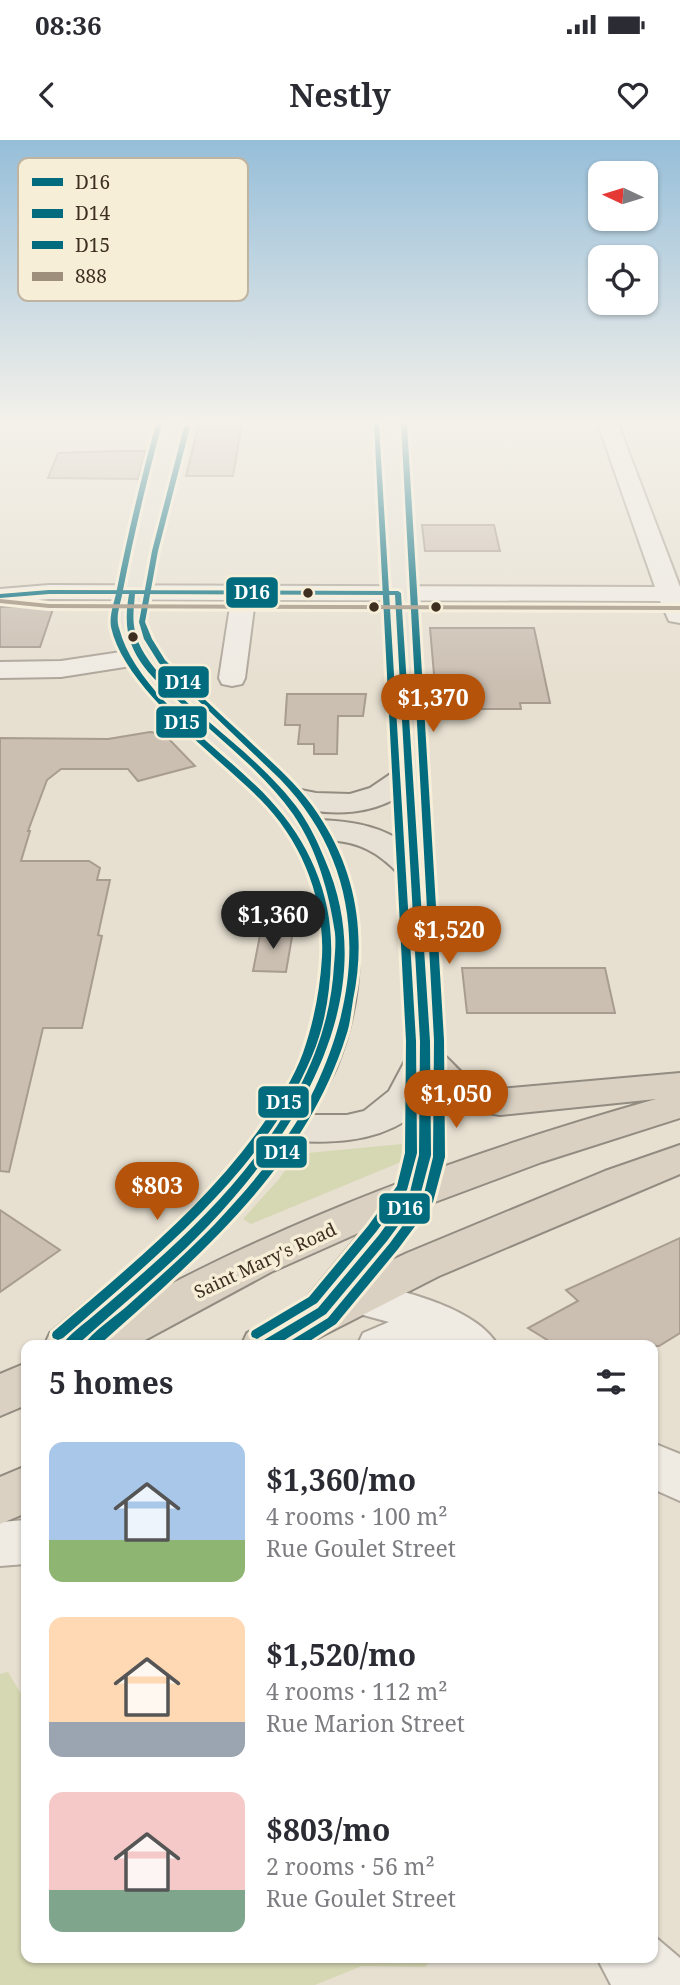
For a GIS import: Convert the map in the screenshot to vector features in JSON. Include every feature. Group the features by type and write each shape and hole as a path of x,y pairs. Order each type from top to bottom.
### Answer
{"highway":[{"path":"275,1340 339,1304 466,1246 663,1165 671,1101 626,1088 500,1102 481,1100 453,1090 426,1058"},
{"name":"Saint Mary's Road","path":"106,1340 281,1250 416,1193 671,1101"},
{"path":"0,1503 21,1490"}],"main road":[{"path":"73,1340 204,1222 260,1158 314,1076 340,996 340,918 324,861 306,829 280,795 141,657 128,623 132,593 152,510"},
{"path":"339,1304 416,1193 425,1155 426,1058 394,510"},
{"path":"280,795 315,803 355,803 396,788 410,773"},
{"path":"306,829 343,830 370,836 397,851 414,870"},
{"path":"282,1128 340,1129 379,1118 402,1101 426,1058"}],"street":[{"path":"642,510 675,594 680,620"},
{"path":"0,587 49,592 132,593 675,594"},
{"path":"0,596 49,592"},
{"path":"232,678 244,593"},
{"path":"0,670 61,669 141,657"},
{"path":"339,1304 404,1307 463,1338"},
{"path":"389,1340 414,1332 463,1338"},
{"path":"658,1466 680,1480"},
{"path":"0,1544 21,1542"},
{"path":"636,1963 661,1985"}],"green space":[{"path":"402,1144 401,1162 251,1224 243,1219 279,1179 297,1154"},
{"path":"8,1672 21,1694 21,1963 429,1963 425,1967 362,1966 315,1985 0,1985 0,1674"}],"building":[{"path":"422,525 494,525 500,551 425,551"},
{"path":"54,606 40,647 0,647 0,607"},
{"path":"430,628 534,628 550,703 520,703 521,709 437,709"},
{"path":"287,694 366,694 363,716 338,716 337,754 314,754 314,744 298,744 300,725 285,725"},
{"path":"150,732 164,734 195,766 138,781 128,769 61,769 47,780 28,831 21,861 89,861 100,868 97,880 110,880 98,935 102,936 82,1028 43,1028 9,1172 0,1171 0,738 108,739"},
{"path":"261,930 293,931 286,972 253,971"},
{"path":"462,968 605,968 615,1013 467,1013"},
{"path":"0,1210 60,1250 0,1292"},
{"path":"680,1238 680,1333 659,1346 658,1340 547,1340 528,1328 578,1301 566,1290"}],"transit line":[{"name":"D15","path":"58,1335 177,1229 217,1189 253,1146 284,1102 308,1055 324,993 326,922 315,877 294,836 265,799 157,697 138,674 124,651 115,628 115,614 137,510"},
{"name":"D14","path":"96,1340 218,1228 257,1184 292,1138 321,1089 341,1035 353,977 354,935 349,895 337,856 318,820 283,777 162,661 148,639 142,622 166,510"},
{"name":"D15","path":"257,1334 313,1300 403,1187 411,1153 411,1041 381,510"},
{"name":"D14","path":"302,1340 332,1321 394,1246 429,1199 439,1157 439,1040 409,510"},
{"name":"D16","path":"0,596 49,592 398,593 425,1041 425,1155 416,1193 383,1238 322,1311 274,1340"},
{"name":"D16","path":"74,1340 155,1270 205,1222 242,1181 276,1136 304,1089 325,1040 338,989 340,936 330,883 307,829 271,782 145,663 131,632 129,614 132,593"},
{"name":"888","path":"0,601 49,606 680,608"}]}
